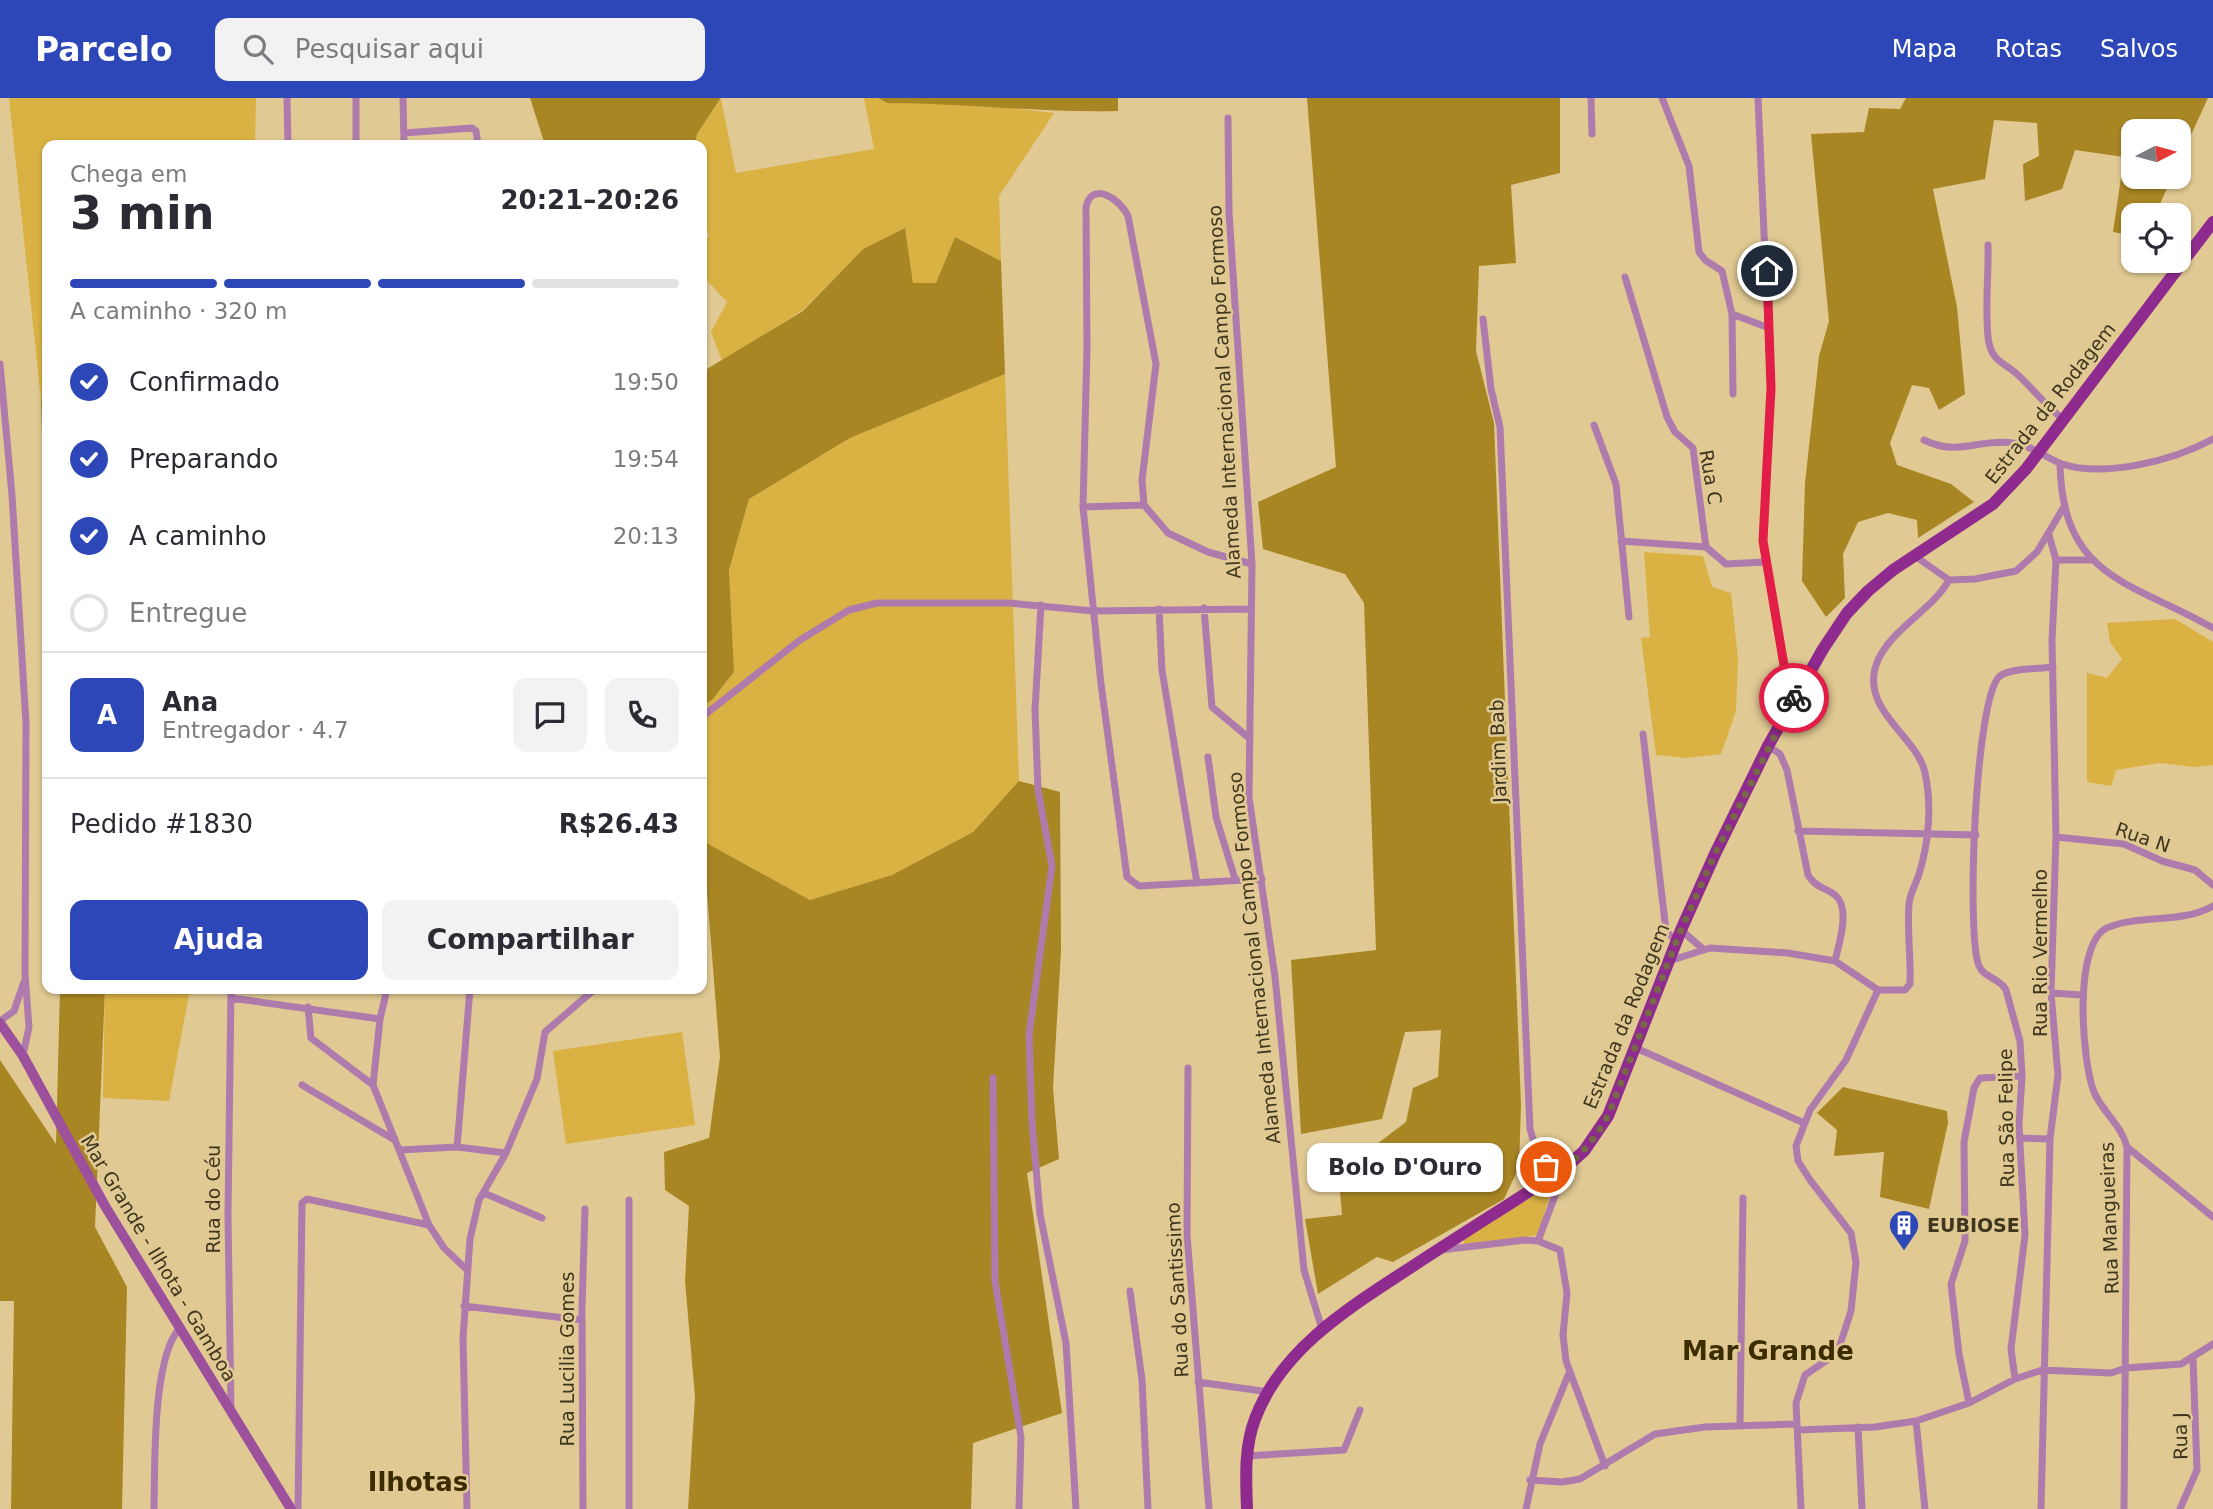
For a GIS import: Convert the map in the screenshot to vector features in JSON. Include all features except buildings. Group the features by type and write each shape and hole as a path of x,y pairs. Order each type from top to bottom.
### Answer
{"main road":[{"name":"Estrada da Rodagem","path":"1247,1509 1247,1456 1254,1422 1269,1391 1303,1348 1322,1329 1437,1250 1560,1171 1584,1151 1608,1116 1679,936 1768,746 1796,694 1847,613 1893,570 1993,504 2040,452 2213,222"}],"street":[{"path":"287,98 288,140"},
{"path":"356,98 356,140"},
{"path":"403,98 404,140"},
{"path":"1591,98 1592,134"},
{"path":"1662,98 1689,166 1699,252 1722,271 1732,314 1733,394"},
{"path":"1758,98 1771,388 1763,513 1765,562 1785,671 1796,694"},
{"name":"Alameda Internacional Campo Formoso","path":"1228,118 1229,212 1252,564 1250,797 1281,1024 1304,1270 1322,1329"},
{"path":"404,133 472,128 476,131 477,140"},
{"path":"1252,564 1199,548 1168,533 1144,505 1142,480 1157,376 1155,349 1132,228 1124,208 1104,193 1094,194 1088,199 1086,207 1087,349 1083,507 1126,877 1139,886 1262,879"},
{"path":"1988,245 1988,333 1992,352 2005,369 2014,372 2029,390 2064,419"},
{"name":"Rua C","path":"1625,277 1667,417 1675,432 1693,448 1706,547"},
{"path":"1732,314 1769,328"},
{"name":"Jardim Bab","path":"1483,318 1491,389 1500,427 1530,1129 1538,1157 1560,1171"},
{"path":"0,364 12,495 26,723 25,974 29,1027 23,1056"},
{"path":"1594,425 1616,484 1629,617"},
{"path":"1924,440 1945,448 2005,442 2040,452 2060,463 2095,469 2175,457 2213,439"},
{"path":"2060,463 2065,505 2091,560 2119,582 2213,628"},
{"path":"1083,507 1144,505"},
{"path":"1915,556 1949,580 2016,571 2029,561 2049,535 2065,505"},
{"name":"Rua Rio Vermelho","path":"2041,1509 2042,1370 2050,1139 2058,1094 2051,993 2056,837 2053,667 2056,560 2049,535"},
{"path":"1621,541 1650,540 1706,547 1717,560 1726,564 1765,562"},
{"path":"2056,560 2091,560"},
{"path":"1669,961 1703,949 1763,951 1835,961 1878,990 1908,989 1910,900 1927,833 1925,772 1876,695 1875,672 1883,652 1902,628 1943,590 1949,580"},
{"path":"707,713 800,640 849,610 893,602 1041,605 1093,611 1251,609"},
{"path":"1041,605 1035,710 1038,790 1052,866 1028,1035 1040,1214 1067,1354 1076,1509"},
{"path":"1204,608 1212,707 1249,738"},
{"path":"1159,609 1163,679 1196,883"},
{"name":"Rua São Felipe","path":"2015,1379 2011,1349 2025,1235 2020,1138 2020,1041 2006,990 2001,982 1985,974 1978,963 1974,904 1976,769 1988,697 2000,676 2053,667"},
{"path":"1643,734 1666,931 1703,949"},
{"path":"1768,746 1780,754 1787,770 1804,866 1812,882 1840,901 1842,910 1835,961"},
{"path":"1208,757 1216,817 1235,879"},
{"path":"1798,831 1976,835"},
{"name":"Rua N","path":"2056,837 2124,844 2162,861 2195,870 2213,885"},
{"name":"Rua Mangueiras","path":"2124,1509 2127,1147 2120,1128 2099,1101 2092,1085 2082,995 2088,954 2095,935 2102,931 2122,924 2192,915 2213,906"},
{"path":"0,1022 14,1011 25,974"},
{"path":"1801,1509 1796,1403 1805,1375 1835,1354 1845,1333 1851,1311 1856,1262 1851,1233 1798,1161 1796,1146 1804,1123 1846,1060 1878,990"},
{"path":"2051,993 2082,995"},
{"name":"Rua do Céu","path":"231,994 228,1215 231,1410"},
{"path":"386,994 380,1019 373,1085 429,1225 444,1248 466,1268"},
{"path":"457,1147 470,994"},
{"path":"467,1509 463,1410 464,1306 473,1217 506,1153 537,1079 545,1032 589,994"},
{"path":"231,998 380,1019"},
{"path":"308,1007 312,1038 373,1085"},
{"name":"Mar Grande - Ilhota - Gamboa","path":"0,1022 23,1056 105,1206 291,1509"},
{"path":"1636,1048 1804,1123"},
{"name":"Rua do Santissimo","path":"1188,1068 1187,1235 1209,1509"},
{"path":"1969,1404 1959,1354 1951,1289 1965,1232 1965,1134 1974,1088 1980,1078 2022,1076"},
{"path":"993,1078 995,1281 1021,1437 1019,1509"},
{"path":"302,1084 394,1139"},
{"path":"2020,1138 2050,1139"},
{"path":"400,1150 457,1147 506,1153"},
{"path":"2127,1147 2213,1217"},
{"path":"1538,1241 1560,1171"},
{"path":"484,1193 542,1218"},
{"path":"1740,1426 1742,1198"},
{"path":"298,1509 302,1203 307,1199 429,1225"},
{"path":"629,1200 629,1509"},
{"name":"Rua Lucilia Gomes","path":"583,1509 582,1320 585,1209"},
{"path":"1437,1250 1538,1241 1560,1250 1567,1302 1564,1347 1569,1374 1580,1397 1584,1418 1595,1433 1605,1466"},
{"path":"1130,1291 1142,1380 1149,1509"},
{"path":"464,1306 582,1320"},
{"path":"155,1509 158,1415 164,1360 170,1340 180,1328"},
{"path":"1530,1480 1573,1482 1605,1466 1655,1434 1740,1426 1858,1427 1916,1421 1969,1404 2015,1379 2042,1370 2111,1373 2126,1368 2181,1364 2193,1359 2213,1344"},
{"name":"Rua J","path":"2180,1509 2197,1470 2193,1359"},
{"path":"1526,1509 1530,1480 1540,1444 1569,1374"},
{"path":"1198,1382 1269,1391"},
{"path":"1247,1456 1345,1450 1360,1410"},
{"path":"1916,1421 1925,1509"},
{"path":"1858,1427 1862,1509"}],"shaded area":[{"path":"9,98 256,98 255,140 42,140 41,400"},
{"path":"530,98 721,98 697,134 696,140 543,140"},
{"path":"864,98 878,98 887,103 965,103 1054,113 999,196 1001,261 955,237 936,283 913,283 905,228 863,249 803,310 722,361 711,332 727,302 707,280 707,140 696,140 697,134 721,99 736,173 874,149"},
{"path":"878,98 1118,98 1118,111 887,103"},
{"path":"1307,98 1560,98 1560,173 1511,185 1516,263 1479,266 1476,351 1494,423 1521,1105 1519,1167 1504,1199 1393,1262 1377,1257 1318,1294 1305,1219 1342,1215 1338,1167 1369,1150 1406,1122 1413,1088 1438,1077 1441,1030 1405,1032 1382,1119 1301,1134 1291,960 1376,950 1364,603 1345,574 1263,549 1258,502 1336,467"},
{"path":"1906,98 2208,98 2191,135 2191,119 2121,119 2121,157 2075,150 2062,189 2025,201 2023,164 2039,156 2037,123 1994,120 1985,179 1933,189 1957,307 1965,394 1939,410 1929,388 1912,385 1890,443 1897,465 1951,484 1974,502 1918,538 1917,520 1888,513 1858,522 1843,554 1845,598 1826,617 1802,581 1805,483 1819,356 1829,321 1811,134 1864,132 1869,108 1900,109"},
{"path":"2121,177 2121,189 2167,189 2160,203 2121,203 2121,234 2113,232"},
{"path":"905,228 913,283 936,283 955,237 1001,261 1005,374 850,438 749,499 729,570 734,672 707,703 707,369 803,311 863,249"},
{"path":"1005,374 1019,781 973,832 892,875 810,900 707,843 707,703 734,672 729,570 749,499 850,438"},
{"path":"1644,552 1703,556 1712,587 1731,593 1738,659 1736,711 1721,754 1687,758 1656,755 1641,638 1650,637"},
{"path":"2175,619 2213,642 2213,765 2194,767 2160,763 2116,770 2111,786 2087,782 2087,673 2107,678 2122,659 2110,642 2107,623"},
{"path":"1019,781 1060,792 1061,951 1053,1088 1059,1159 1027,1173 1062,1413 973,1443 971,1509 688,1509 695,1397 685,1281 689,1206 665,1190 664,1152 709,1138 720,1057 707,892 707,843 810,900 892,875 973,832"},
{"path":"60,994 105,994 95,1227 127,1287 122,1509 11,1509 14,1301 0,1301 0,1060 56,1144"},
{"path":"105,994 189,994 169,1101 103,1098"},
{"path":"682,1032 695,1125 566,1144 553,1051"},
{"path":"1843,1087 1947,1111 1948,1123 1929,1209 1880,1197 1884,1152 1834,1156 1837,1130 1817,1113"},
{"path":"1546,1188 1549,1198 1538,1235 1465,1245 1463,1240"}],"way so far":[{"path":"1546,1167 1556,1174 1572,1163 1595,1137 1608,1116 1681,930 1715,854 1794,698"}],"place":[{"name":"Bolo D'Ouro","path":"1546,1167"},
{"name":"EUBIOSE","path":"1904,1252"}],"district":[{"name":"Mar Grande","path":"1768,1351"},
{"name":"Ilhotas","path":"418,1482"}],"route":[{"path":"1767,271 1771,388 1763,541 1774,619 1785,671 1796,694 1794,698"}]}
